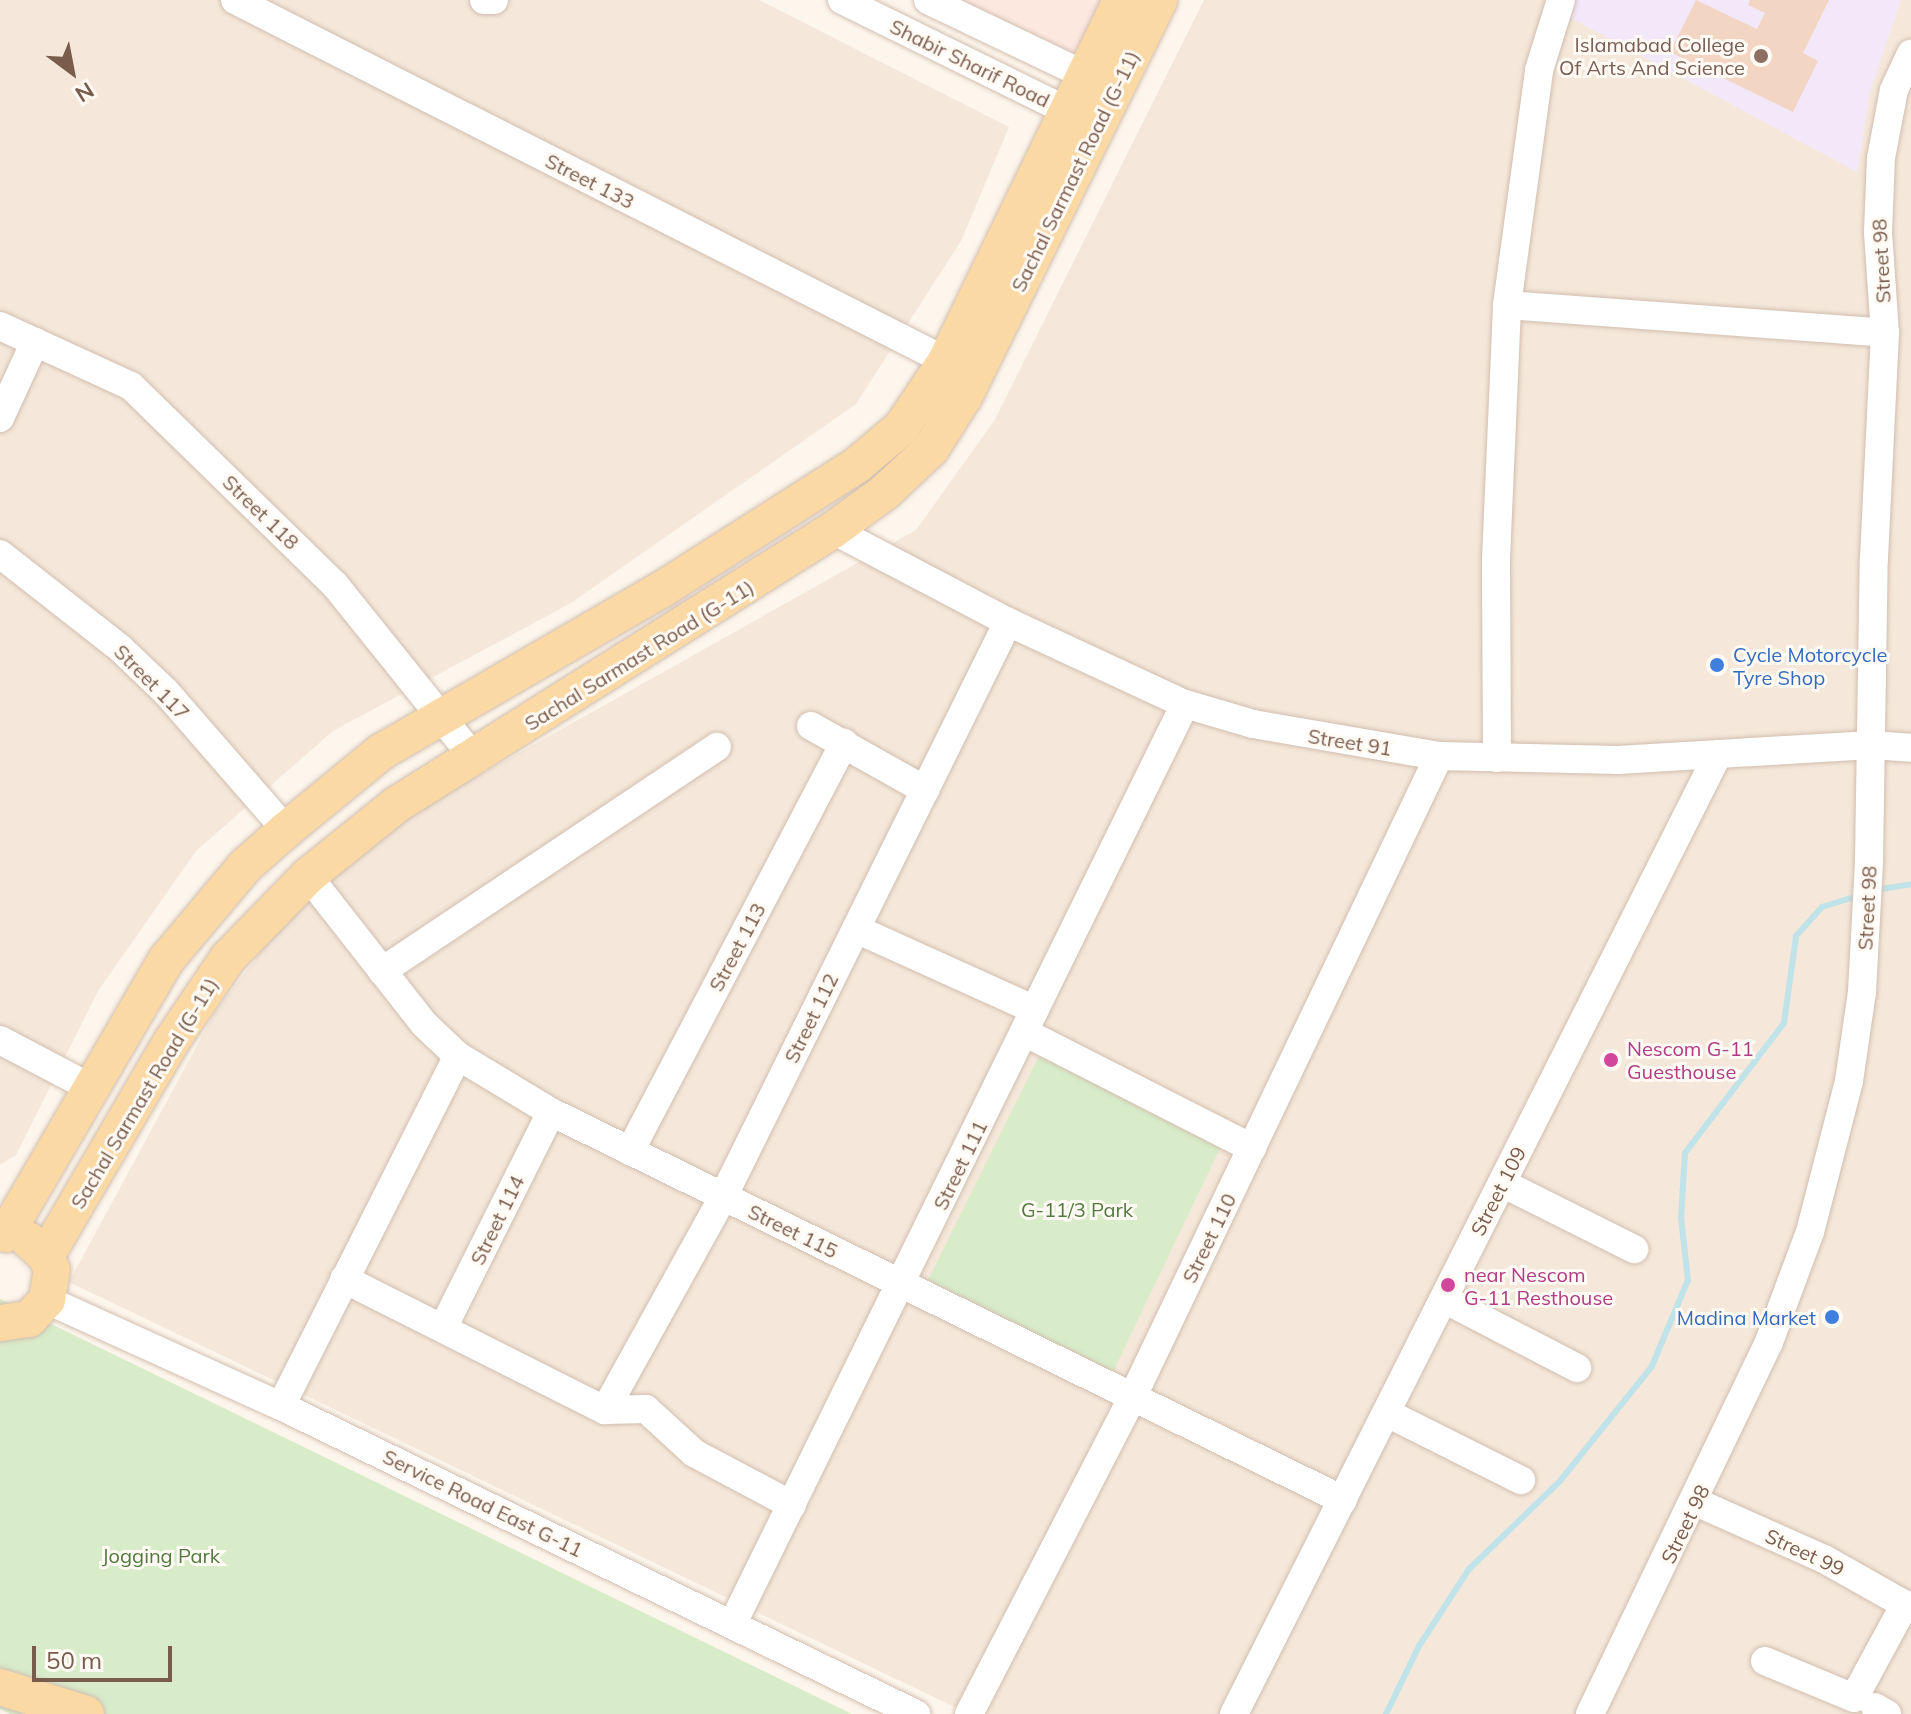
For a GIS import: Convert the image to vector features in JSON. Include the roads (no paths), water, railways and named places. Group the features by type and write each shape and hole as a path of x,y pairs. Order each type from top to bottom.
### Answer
{"main road":[{"name":"Sachal Sarmast Road (G-11)","path":"46,1256 171,1042 228,958 308,876 396,805 833,530 885,492 931,449 965,395 1100,82 1121,0"},
{"name":"Sachal Sarmast Road (G-11)","path":"1100,82 1159,0"},
{"name":"Sachal Sarmast Road (G-11)","path":"3,1235 93,1089 167,959 245,866 381,752 441,713 661,590 857,465 902,427 946,361 1083,119"},
{"path":"1,1326 29,1319 47,1300 52,1285 46,1256 22,1237 3,1235"},
{"path":"0,1687 86,1714"}],"street":[{"name":"Street 133","path":"235,0 946,361"},
{"path":"484,0 494,0"},
{"name":"Shabir Sharif Road","path":"842,0 1083,119"},
{"path":"897,27 909,0"},
{"name":"Shabir Sharif Road","path":"928,0 1100,82"},
{"path":"1497,758 1496,559 1507,305 1539,70 1561,0"},
{"name":"Street 98","path":"1590,1714 1696,1502 1769,1342 1810,1232 1849,1081 1862,992 1868,883 1885,333 1878,232 1881,158 1894,90 1911,54"},
{"path":"1507,305 1885,333"},
{"name":"Street 118","path":"0,326 131,386 335,585 441,713 474,758"},
{"path":"0,418 35,342"},
{"name":"Street 91","path":"833,530 1008,622 1185,704 1266,727 1439,756 1497,758 1618,760 1872,745 1911,748"},
{"name":"Street 117","path":"0,554 121,649 166,692 286,830"},
{"name":"Street 112","path":"605,1410 723,1197 1008,622"},
{"name":"Street 111","path":"733,1623 1185,704"},
{"path":"811,726 925,790"},
{"name":"Street 113","path":"630,1151 844,743"},
{"path":"382,971 717,747"},
{"name":"Street 109","path":"1234,1714 1718,754"},
{"name":"Street 110","path":"969,1714 1134,1394 1439,756"},
{"name":"Street 115","path":"308,876 424,1024 458,1056 551,1112 1134,1394 1343,1500"},
{"path":"856,929 1030,1021 1252,1148"},
{"path":"0,1040 93,1089"},
{"path":"281,1406 458,1056"},
{"name":"Street 114","path":"443,1328 551,1112"},
{"path":"1502,1183 1634,1249"},
{"path":"344,1279 605,1410 646,1409 694,1453 792,1505"},
{"path":"1444,1299 1577,1368"},
{"name":"Service Road East G-11","path":"47,1300 281,1406 916,1714"},
{"path":"1387,1413 1521,1480"},
{"name":"Street 99","path":"1696,1502 1824,1559 1908,1606"},
{"path":"1765,1661 1854,1698 1908,1606"}],"waterway":[{"path":"1875,890 1911,884"},
{"path":"1386,1714 1419,1646 1469,1569 1560,1481 1652,1366 1688,1280 1681,1218 1685,1153 1784,1023 1796,936 1822,907 1861,895"}],"place":[{"name":"Islamabad College Of Arts And Science","path":"1761,56"},
{"name":"Cycle Motorcycle Tyre Shop","path":"1717,665"},
{"name":"Nescom G-11 Guesthouse","path":"1611,1060"},
{"name":"near Nescom G-11 Resthouse","path":"1448,1285"},
{"name":"Madina Market","path":"1832,1317"}],"park label":[{"name":"G-11/3 Park","path":"1077,1209"},
{"name":"Jogging Park","path":"161,1555"}]}
